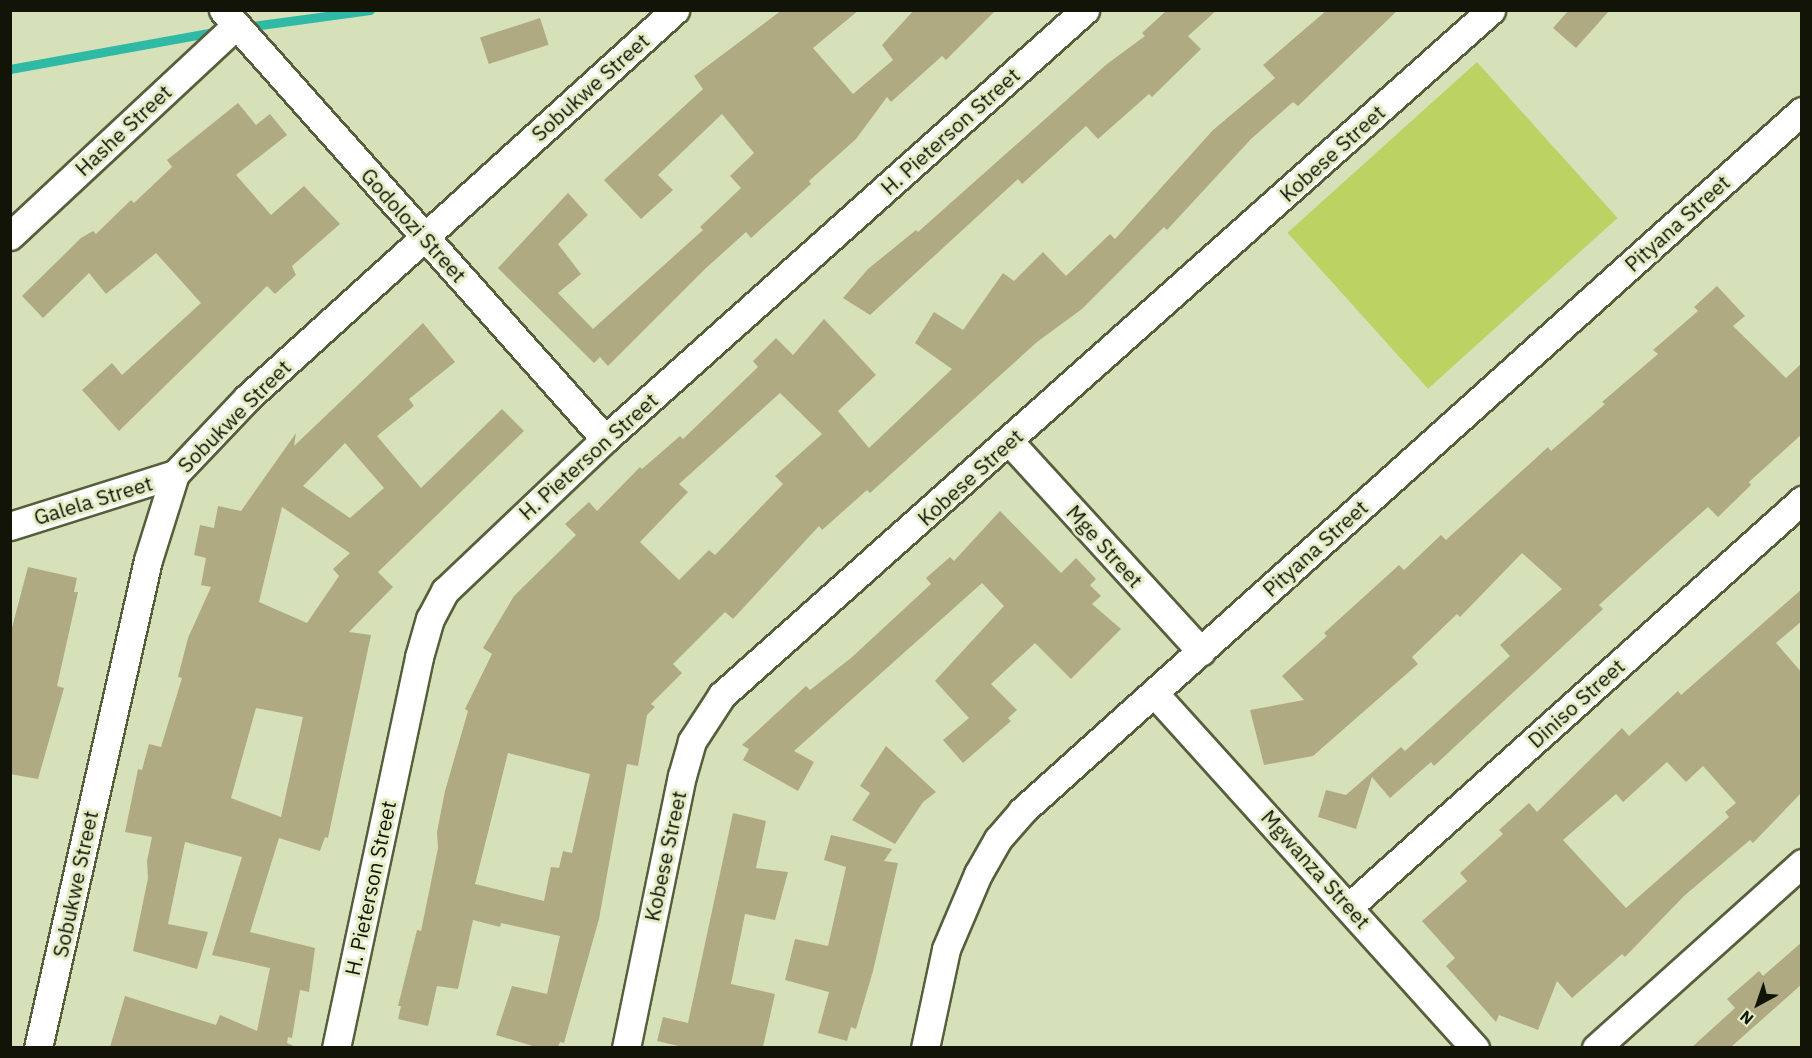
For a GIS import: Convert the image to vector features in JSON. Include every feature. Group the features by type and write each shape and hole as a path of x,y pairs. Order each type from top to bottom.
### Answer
{"street":[{"name":"Sobukwe Street","path":"38,1047 148,560 175,474 247,398 423,236 675,10"},
{"name":"H. Pieterson Street","path":"336,1047 430,619 445,591 605,439 1085,10"},
{"name":"Kobese Street","path":"626,1047 682,776 692,741 704,719 722,695 1491,10"},
{"name":"Godolozi Street","path":"229,18 605,439"},
{"name":"Hashe Street","path":"10,236 229,18"},
{"name":"Pityana Street","path":"925,1047 946,949 978,874 998,839 1022,811 1802,111"},
{"name":"Mge Street","path":"1009,441 1201,651"},
{"name":"Galela Street","path":"10,526 175,474"},
{"name":"Diniso Street","path":"1350,906 1802,500"},
{"name":"Mgwanza Street","path":"1154,693 1350,906 1475,1047"},
{"path":"1596,1047 1802,863"}],"green space":[{"path":"1477,62 1618,218 1428,389 1287,233"}],"building":[{"path":"782,10 859,10 813,48 853,94 893,60 882,45 914,10 996,10 946,60 942,56 891,102 887,97 856,139 809,181 811,184 751,238 746,232 705,269 608,366 600,357 594,363 498,268 568,193 588,215 558,244 581,274 558,293 593,329 703,230 700,227 741,188 730,176 754,153 722,114 658,175 673,190 641,219 604,180 703,89 694,76"},
{"path":"1167,10 1217,10 1188,36 1201,49 1152,97 1149,94 1098,139 1086,126 1022,184 1018,179 870,315 843,298 868,269 916,230 918,232 1107,64 1145,36 1142,33"},
{"path":"1327,10 1398,10 1298,106 1293,102 1251,139 1167,230 1164,227 1082,309 1037,342 870,493 867,490 822,530 819,526 733,619 725,612 673,664 682,673 651,704 655,707 647,715 638,766 627,764 599,919 564,1043 560,1042 558,1047 536,1047 496,1035 512,986 547,994 560,936 501,923 500,927 473,920 458,989 437,986 428,1026 398,1019 401,1006 398,1006 417,930 421,931 438,848 437,832 445,791 468,711 465,709 492,654 483,648 514,596 576,535 565,524 589,502 597,511 640,467 642,469 680,436 683,439 758,367 753,361 776,338 793,355 824,319 876,375 838,411 869,448 952,369 915,343 934,312 963,330 1003,273 1014,281 1043,252 1066,276 1110,234 1115,239 1213,130 1275,78 1263,65","holes":["780,393 822,434 775,476 783,484 715,555 709,550 679,580 640,542 688,492 679,484","508,753 590,774 572,853 563,851 559,868 551,867 544,901 475,884"]},
{"path":"1569,10 1610,10 1576,48 1553,28"},
{"path":"540,18 549,45 489,64 480,37"},
{"path":"238,103 256,125 270,114 287,135 236,175 271,215 304,186 340,224 292,266 296,275 275,294 267,286 119,431 82,390 112,363 122,375 201,303 156,253 106,294 89,273 43,318 22,296 81,238 93,231 96,234 131,200 134,203 172,167 167,160"},
{"path":"1717,286 1745,316 1733,326 1786,378 1802,363 1802,434 1749,482 1751,485 1718,517 1708,507 1663,547 1599,605 1603,609 1434,766 1431,762 1390,798 1372,777 1356,829 1318,817 1326,790 1346,795 1401,747 1405,751 1510,656 1500,645 1562,589 1522,553 1460,617 1457,614 1412,657 1418,664 1313,756 1264,765 1250,710 1304,700 1282,676 1327,636 1324,633 1399,565 1404,570 1441,535 1446,540 1548,447 1551,451 1605,404 1602,402 1658,354 1653,350 1698,311 1694,307"},
{"path":"423,323 455,362 409,399 414,406 377,436 421,488 502,409 524,431 378,572 393,587 349,632 371,635 328,838 325,837 320,851 279,838 250,932 315,948 309,992 300,990 292,1038 288,1037 287,1043 296,1047 110,1047 125,996 216,1025 220,1015 257,1031 270,968 212,955 242,857 185,842 168,924 208,932 197,969 133,951 148,878 147,861 152,837 125,832 138,769 142,770 149,744 161,747 182,678 178,677 188,638 211,587 201,585 206,558 194,555 200,525 214,528 218,506 241,511 296,433 294,446","holes":["345,443 384,488 350,518 303,486","282,507 350,553 333,569 339,576 307,623 259,602","256,708 303,717 281,817 231,798"]},
{"path":"1000,511 1061,573 1076,558 1096,579 1090,585 1101,596 1092,604 1121,629 1071,679 1035,643 991,684 1017,710 1008,718 1011,721 963,763 943,740 969,718 935,681 1004,606 982,583 794,751 814,762 798,791 743,760 749,749 742,745 806,686 810,690 851,658 931,584 926,578 950,557 954,561"},
{"path":"28,567 77,578 74,592 78,592 57,686 64,688 38,779 10,774 10,635"},
{"path":"1802,589 1802,621 1776,643 1802,673 1802,792 1753,843 1750,840 1684,896 1625,957 1622,954 1572,998 1557,981 1538,1030 1499,1015 1496,1022 1446,966 1455,958 1422,921 1467,881 1460,873 1503,834 1499,830 1529,803 1537,812 1622,728 1629,736 1678,691 1681,695","holes":["1667,762 1686,782 1703,766 1736,803 1725,812 1729,817 1626,908 1563,840 1616,794 1623,802"]},
{"path":"886,746 936,792 923,802 895,844 852,820 870,793 860,786"},
{"path":"733,813 766,821 756,868 788,872 775,920 745,914 731,984 775,994 763,1047 683,1047 657,1041 663,1017 688,1023"},
{"path":"831,835 892,849 884,861 898,863 873,971 856,1029 851,1027 847,1041 818,1033 829,992 785,980 795,939 828,946 846,867 824,860"},
{"path":"1802,942 1802,984 1731,1047 1692,1047 1735,1008 1727,999 1759,971 1763,976"}],"waterway":[{"path":"245,27 370,10"},
{"path":"10,69 219,31"}]}
